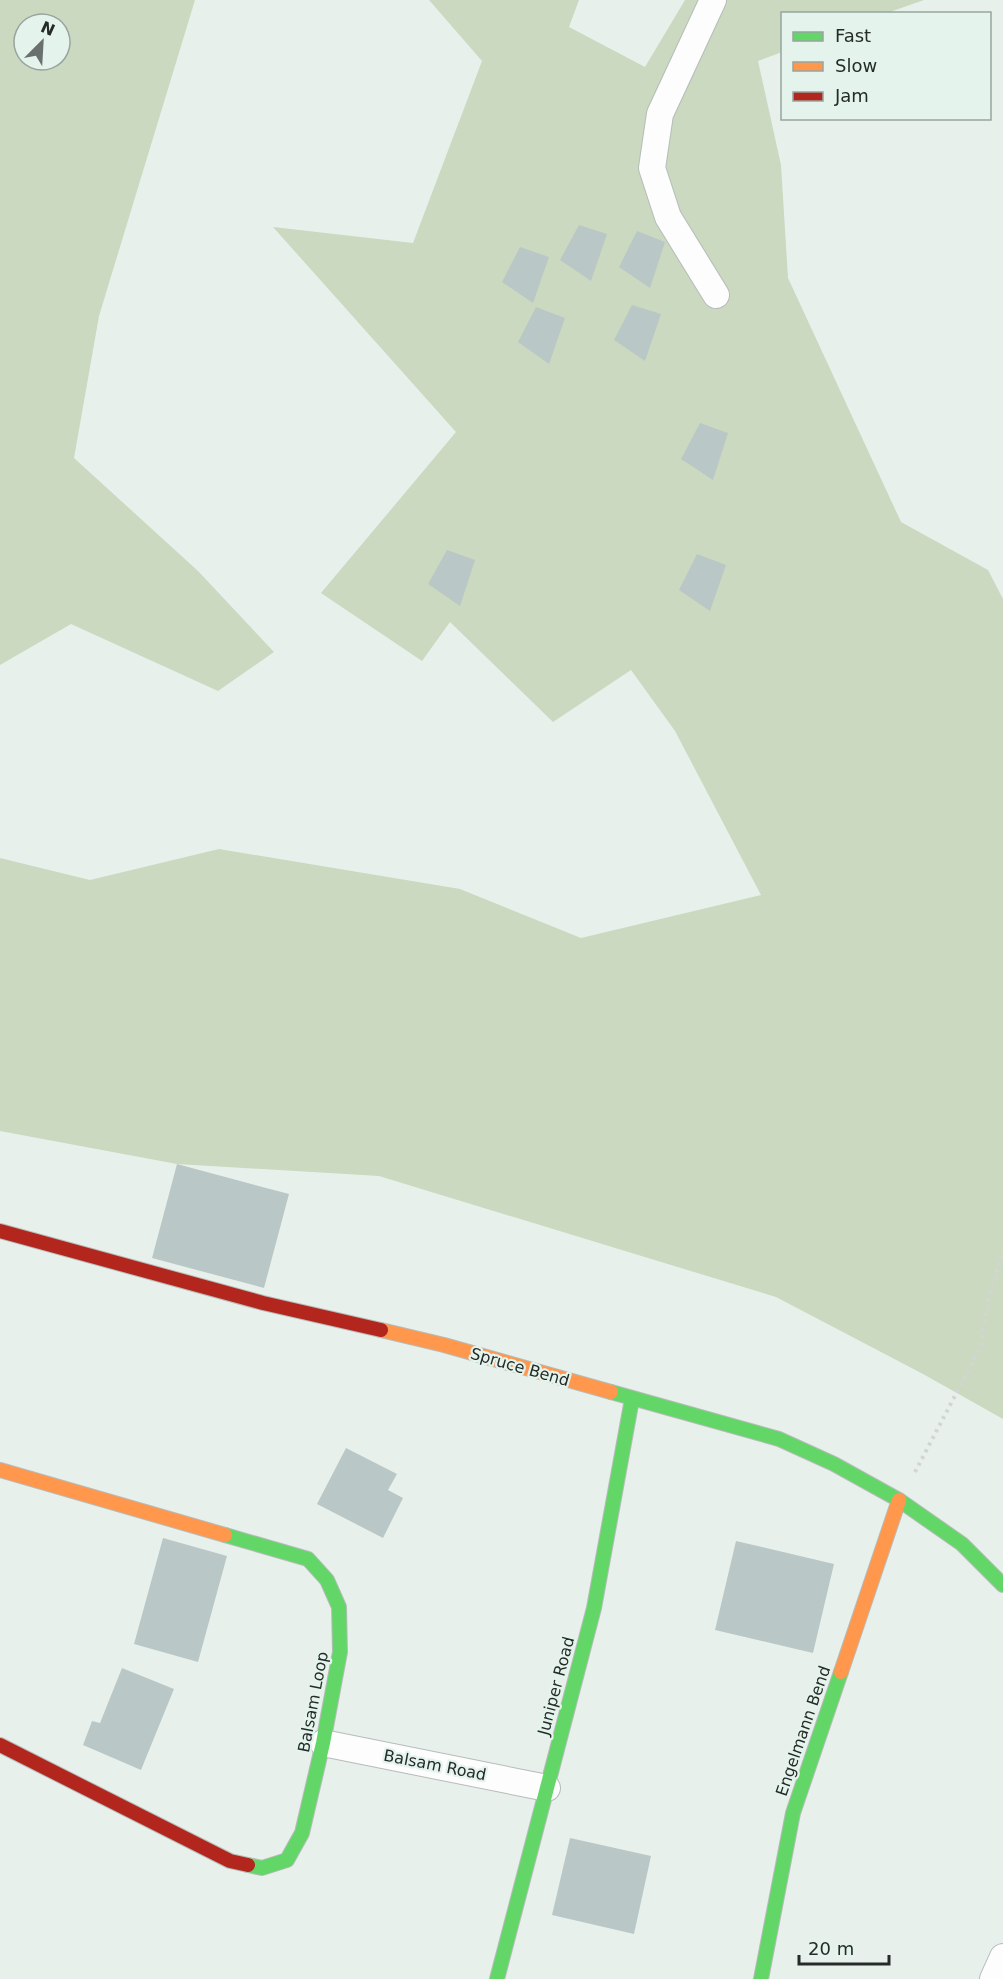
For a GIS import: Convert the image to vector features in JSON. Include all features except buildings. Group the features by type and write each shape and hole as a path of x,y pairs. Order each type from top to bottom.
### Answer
{"street":[{"path":"713,0 660,114 652,168 668,217 716,295"},
{"name":"Spruce Bend","path":"0,1231 263,1303 444,1346 779,1440 834,1464 899,1500 962,1544 1003,1585"},
{"name":"Juniper Road","path":"497,1979 594,1608 632,1399"},
{"name":"Balsam Loop","path":"0,1470 308,1559 327,1580 339,1607 340,1652 323,1743 302,1833 287,1860 262,1868 230,1861 0,1745"},
{"name":"Engelmann Bend","path":"761,1979 793,1813 899,1500"},
{"name":"Balsam Road","path":"323,1743 546,1788"},
{"path":"993,1979 1003,1958"}],"path":[{"path":"899,1500 980,1348 989,1296 1003,1252"}],"green space":[{"path":"0,0 195,0 99,316 74,458 198,571 274,652 218,691 71,624 0,665"},
{"path":"429,0 579,0 569,27 645,67 685,0 924,0 890,12 781,12 781,52 758,61 781,165 788,278 901,522 988,570 1003,599 1003,1419 776,1297 379,1176 177,1164 0,1131 0,858 90,880 219,849 460,889 581,938 761,895 675,731 631,670 553,722 450,622 422,661 321,593 456,432 273,227 413,243 482,61"}],"traffic: fast":[{"path":"611,1392 779,1439 834,1464 899,1500 962,1544 1003,1585"},
{"path":"497,1979 594,1608 632,1399"},
{"path":"225,1535 308,1559 327,1580 339,1607 340,1652 323,1743 302,1833 287,1860 262,1868 248,1865"},
{"path":"761,1979 793,1813 841,1672"}],"traffic: slow":[{"path":"381,1330 444,1345 611,1392"},
{"path":"0,1470 225,1535"},
{"path":"841,1672 899,1500"}],"traffic: jam":[{"path":"0,1231 263,1303 381,1330"},
{"path":"0,1745 230,1861 248,1865"}]}
